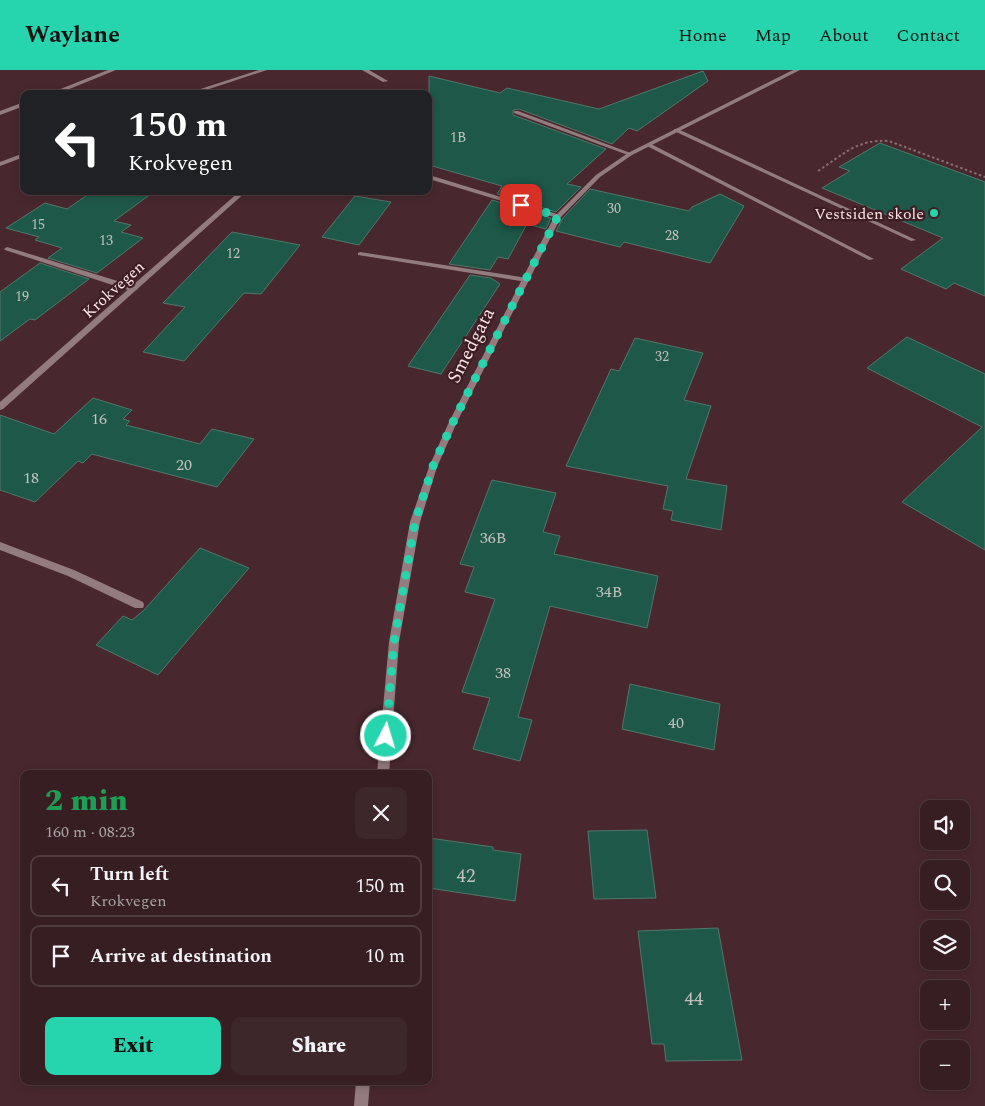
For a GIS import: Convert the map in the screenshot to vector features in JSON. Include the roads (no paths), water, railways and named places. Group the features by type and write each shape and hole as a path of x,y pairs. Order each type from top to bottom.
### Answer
{"street":[{"path":"61,90 113,70"},
{"path":"201,90 264,70"},
{"path":"365,70 385,81"},
{"name":"Smedgata","path":"383,770 394,642 415,522 433,466 453,422 558,216 598,176 630,154 797,70"},
{"path":"0,113 20,106"},
{"path":"516,112 630,154"},
{"path":"676,130 913,240"},
{"path":"649,145 871,259"},
{"path":"0,164 20,156"},
{"path":"432,178 558,216"},
{"name":"Krokvegen","path":"0,407 238,195"},
{"path":"7,249 134,289"},
{"path":"360,254 526,280"},
{"path":"0,546 87,578 139,605"},
{"path":"361,1106 363,1085"}],"place":[{"name":"Vestsiden skole","path":"934,213"}]}
